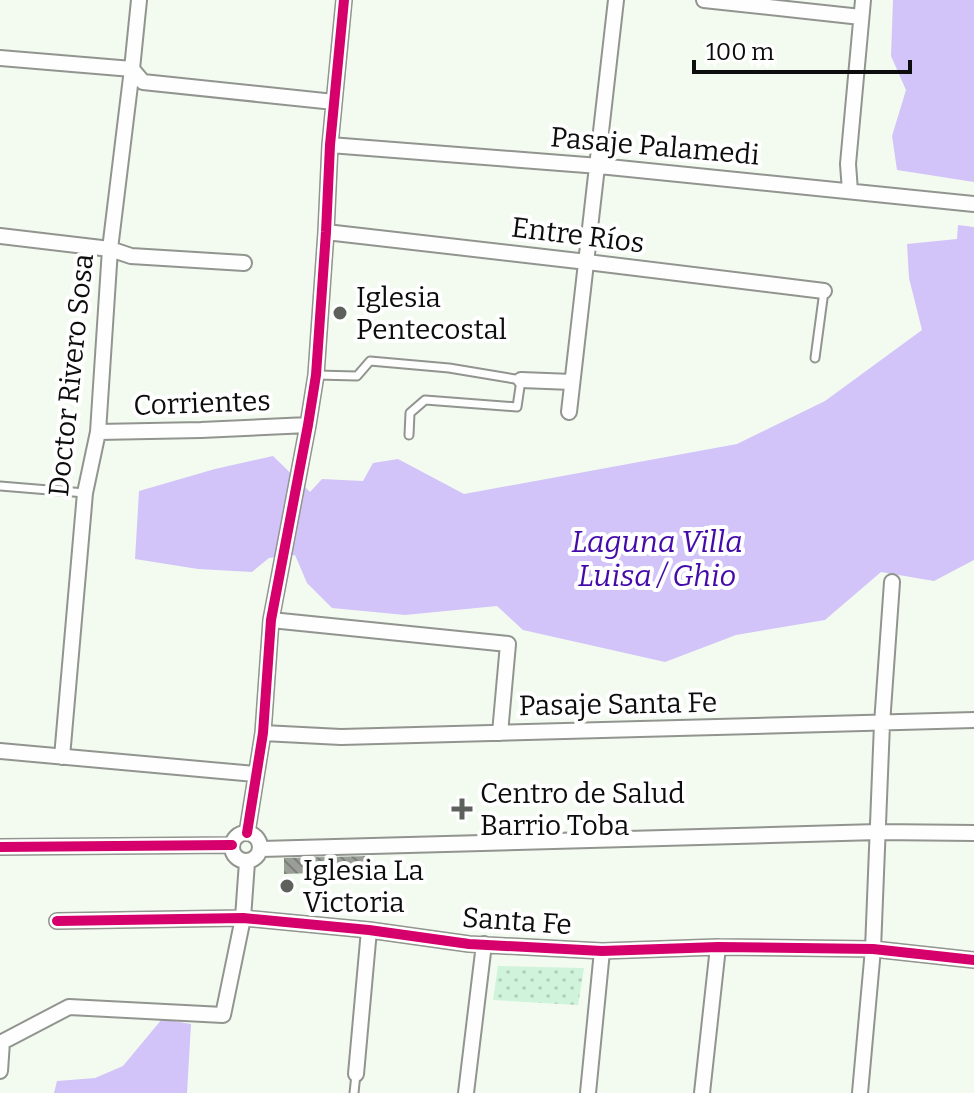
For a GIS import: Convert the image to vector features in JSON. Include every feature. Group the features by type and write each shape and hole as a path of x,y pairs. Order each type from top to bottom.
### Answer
{"street":[{"name":"Doctor Rivero Sosa","path":"62,757 85,493 98,432 110,249 139,0"},
{"path":"247,833 263,733 271,620 316,375 330,145 344,0"},
{"path":"569,412 616,0"},
{"path":"704,0 861,17"},
{"path":"850,191 848,164 863,0"},
{"path":"0,58 132,69 143,82 334,102"},
{"name":"Pasaje Palamedi","path":"330,145 599,166 974,204"},
{"name":"Entre Ríos","path":"326,232 824,291"},
{"path":"0,236 110,249 131,256 244,263"},
{"path":"521,380 572,382"},
{"name":"Corrientes","path":"98,432 308,425"},
{"path":"860,1093 873,949 882,724 892,582"},
{"path":"271,620 508,644 500,733"},
{"name":"Pasaje Santa Fe","path":"263,733 341,737 974,720"},
{"path":"0,751 255,774"},
{"path":"261,849 878,832 974,833"},
{"path":"247,833 255,835 261,849 256,858 247,862 238,860 233,854 232,845 240,834 247,833"},
{"path":"0,847 232,845"},
{"path":"0,1071 2,1042 69,1007 223,1015 243,918 247,862"},
{"name":"Santa Fe","path":"57,921 243,918 369,930 469,944 602,951 718,947 873,949 974,960"},
{"path":"356,1074 369,930"},
{"path":"466,1093 484,944"},
{"path":"702,1093 718,947"},
{"path":"588,1093 602,951"}],"lane":[{"path":"815,358 824,291"},
{"path":"316,375 357,376 370,361 449,368 521,380 517,407 425,400 410,413 409,435"},
{"path":"0,486 85,493"},
{"path":"354,1093 356,1074"}],"green space":[{"path":"498,966 584,968 578,1005 493,1000"}],"water":[{"path":"893,0 974,0 974,182 897,170 892,136 906,90 891,56"},
{"name":"Laguna Villa Luisa / Ghio","path":"958,225 974,227 974,560 934,581 881,572 825,620 736,635 665,662 523,630 497,606 405,615 332,608 307,583 295,555 269,558 252,572 198,569 135,559 139,491 273,456 310,492 322,479 363,481 373,463 398,459 464,494 737,444 825,401 922,330 909,278 907,244 957,239"},
{"path":"162,1019 191,1024 187,1093 54,1093 57,1081 95,1078 123,1066"}],"building":[{"path":"369,856 370,871 337,872 337,882 314,883 313,873 284,874 284,858"}],"cycle path":[{"path":"247,833 263,733 271,620 316,375 330,145 344,0"},
{"path":"0,847 232,845"},
{"path":"57,921 243,918 369,930 469,944 602,951 718,947 873,949 974,960"}],"place":[{"name":"Iglesia Pentecostal","path":"340,313"},
{"name":"Centro de Salud Barrio Toba","path":"462,809"},
{"name":"Iglesia La Victoria","path":"287,886"}]}
